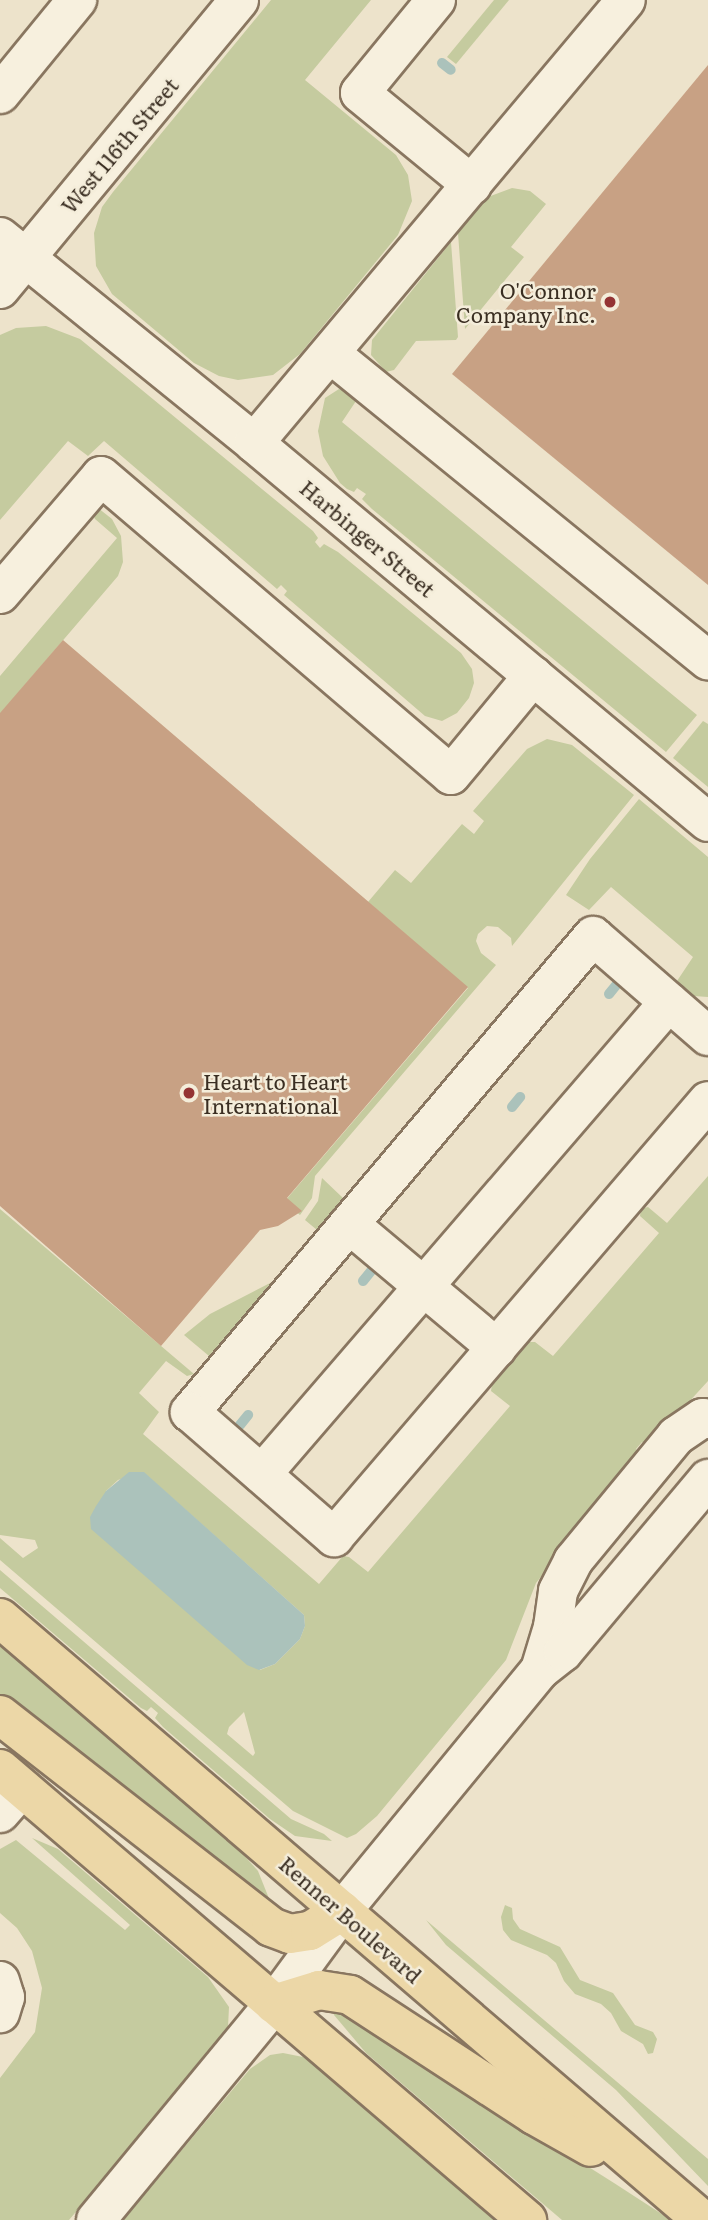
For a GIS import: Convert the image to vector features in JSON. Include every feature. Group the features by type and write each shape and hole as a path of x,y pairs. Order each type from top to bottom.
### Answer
{"main road":[{"name":"Renner Boulevard","path":"0,1618 702,2220"},
{"path":"0,1715 271,1927 290,1934 310,1931 342,1912"},
{"path":"7,1790 274,2004 527,2220"},
{"path":"274,2004 318,1990 351,1995 534,2115 666,2189"}],"street":[{"path":"0,94 77,0"},
{"name":"West 116th Street","path":"0,289 13,247 239,0"},
{"path":"436,0 359,93 472,185"},
{"path":"254,443 626,0"},
{"name":"Harbinger Street","path":"13,247 254,443 708,822"},
{"path":"331,354 708,660"},
{"path":"0,594 101,476 451,775 533,676"},
{"path":"707,1033 593,936 190,1412 334,1537 708,1101"},
{"path":"262,1475 669,1002"},
{"path":"349,1224 497,1348"},
{"path":"540,1670 553,1627 558,1591 573,1561 676,1436 703,1418 708,1419"},
{"path":"96,2220 274,2004 342,1912 540,1670 564,1652 708,1479"},
{"path":"0,1981 5,1997 0,2013"}],"green space":[{"path":"271,0 371,0 305,80 396,155 408,175 412,201 398,235 300,354 273,375 238,380 219,376 194,363 112,294 96,266 94,233 102,207 113,192"},
{"path":"494,0 509,0 456,64 447,57"},
{"path":"512,188 530,191 546,204 511,247 524,257 465,329 458,233 488,197"},
{"path":"451,242 458,337 456,340 416,341 394,370 386,372 371,355 372,340"},
{"path":"46,326 80,339 313,531 318,538 315,542 320,548 324,544 338,552 461,653 472,669 474,683 469,698 457,713 442,721 425,716 284,595 287,591 281,585 277,589 104,441 88,456 68,441 0,520 0,335 16,328"},
{"path":"339,389 348,392 356,401 342,422 697,715 666,752 372,509 362,499 366,494 357,488 354,492 340,483 323,456 318,431 325,398"},
{"path":"98,508 112,519 121,536 123,562 118,576 0,714 0,676 117,538 95,519 93,514"},
{"path":"703,721 708,724 708,787 673,758"},
{"path":"547,739 572,745 634,795 512,946 511,938 498,927 487,926 478,934 476,941 481,953 496,965 315,1176 312,1198 300,1215 284,1202 468,988 368,902 395,870 411,883 462,824 474,834 484,821 473,811 527,749"},
{"path":"639,799 708,857 708,997 694,996 677,981 693,957 611,887 589,910 566,895 590,859"},
{"path":"708,1176 708,1381 654,1440 647,1446 642,1442 636,1449 640,1454 536,1583 506,1660 377,1816 356,1834 347,1838 293,1811 0,1560 0,1538 23,1558 38,1548 35,1540 0,1535 0,1209 194,1374 187,1376 166,1361 139,1393 159,1412 143,1434 319,1584 343,1556 349,1557 368,1572 510,1406 491,1391 492,1384 528,1342 535,1342 553,1356 659,1233 640,1216 641,1209 648,1207 667,1223","holes":["143,1472 304,1615 305,1626 300,1639 275,1664 260,1670 106,1491 118,1480","244,1712 255,1753 253,1756 227,1734 229,1727"]},
{"path":"322,1178 343,1198 317,1230 305,1220 318,1201"},
{"path":"272,1282 209,1356 184,1335 210,1314"},
{"path":"0,1570 291,1819 324,1834 332,1841 295,1836 270,1819 163,1727 155,1718 158,1713 151,1707 147,1711 141,1708 0,1588"},
{"path":"0,1642 233,1843 258,1871 272,1906 0,1700"},
{"path":"32,1838 58,1849 208,1977 229,2007 228,2027 221,2040 69,2220 0,2220 0,2078 35,2032 42,1988 32,1951 17,1928 0,1913 0,1849 16,1840 125,1930 130,1925"},
{"path":"505,1905 512,1908 513,1919 520,1929 560,1947 580,1980 613,1993 635,2025 653,2032 657,2039 653,2053 648,2054 643,2044 621,2031 611,2013 601,2004 575,1994 564,1981 556,1963 547,1955 511,1940 503,1930 501,1917"},
{"path":"426,1920 708,2159 708,2186 616,2090 446,1945"},
{"path":"339,2009 671,2220 562,2220 366,2053 334,2015 333,2011"},
{"path":"283,2053 303,2057 322,2070 498,2220 123,2220 250,2069 270,2055"}],"water":[{"path":"129,1472 144,1472 304,1615 305,1626 300,1639 275,1664 259,1670 247,1665 91,1529 90,1517 106,1491"}],"building":[{"name":"O'Connor Company Inc.","path":"708,65 708,585 452,374"},
{"name":"Heart to Heart International","path":"63,640 468,987 287,1198 302,1211 278,1226 260,1230 161,1346 0,1206 0,713"}],"waterway":[{"path":"442,63 451,70"},
{"path":"609,994 618,983"},
{"path":"512,1107 520,1097"},
{"path":"363,1281 371,1271"},
{"path":"240,1425 248,1415"}],"place":[{"name":"O'Connor Company Inc.","path":"610,302"},
{"name":"Heart to Heart International","path":"189,1093"}]}
